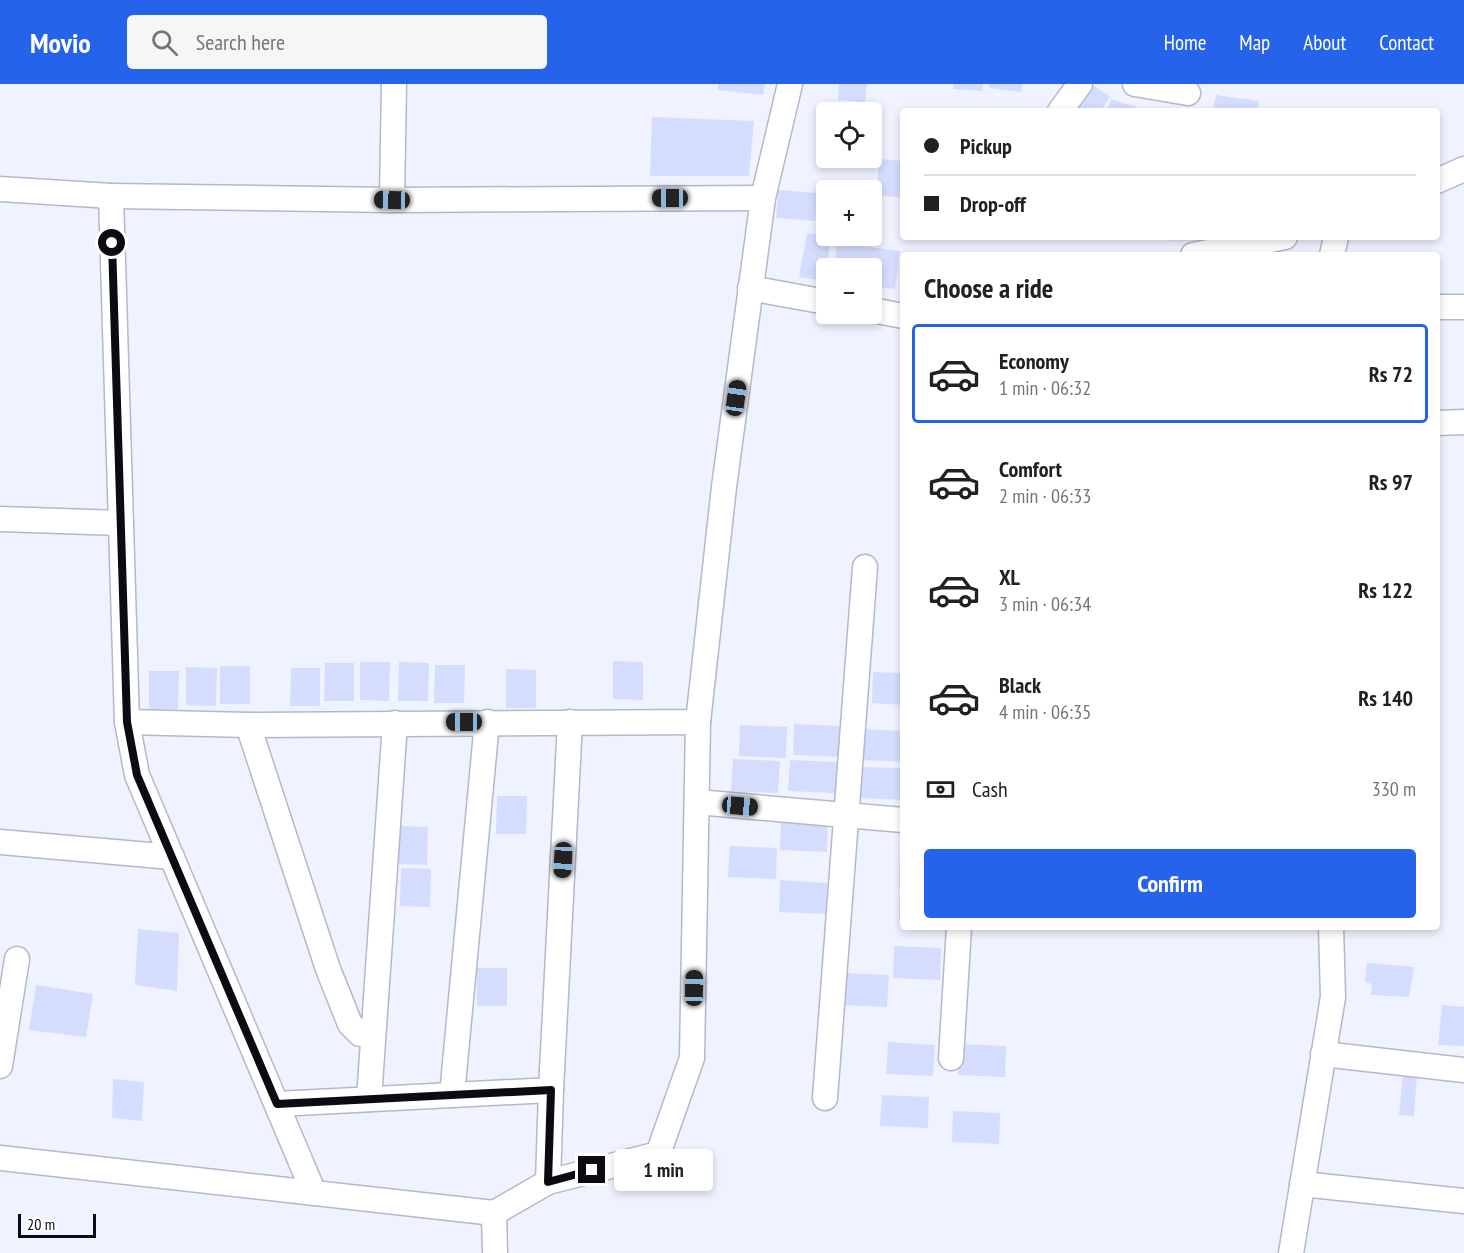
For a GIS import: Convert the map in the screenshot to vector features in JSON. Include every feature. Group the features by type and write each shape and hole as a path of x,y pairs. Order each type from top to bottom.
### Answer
{"street":[{"path":"392,200 394,84"},
{"path":"0,1158 494,1213 548,1182 658,1154 692,1058 698,722 724,487 750,288 763,198 790,84"},
{"path":"1062,108 1080,84"},
{"path":"1134,84 1188,93"},
{"path":"1440,180 1464,169"},
{"path":"0,189 111,196 392,200 763,198"},
{"path":"111,196 127,722 137,775 314,1193"},
{"path":"1208,252 1270,240"},
{"path":"750,288 816,300"},
{"path":"1440,307 1464,307"},
{"path":"882,312 900,315"},
{"path":"1440,423 1464,422"},
{"path":"0,519 121,523"},
{"path":"825,1098 865,567"},
{"path":"127,722 248,724 698,722"},
{"path":"452,1095 487,722"},
{"path":"548,1182 570,722"},
{"path":"369,1100 395,723"},
{"path":"248,724 328,969 350,1024 360,1034 372,1036"},
{"path":"697,802 900,820"},
{"path":"0,842 172,858"},
{"path":"951,1058 959,930"},
{"path":"1290,1253 1333,997 1331,930"},
{"path":"0,1066 6,995 17,959"},
{"path":"1323,1054 1464,1070"},
{"path":"277,1104 551,1090"},
{"path":"1302,1184 1464,1201"},
{"path":"494,1213 495,1253"}],"building":[{"path":"718,84 765,84 763,95 718,90"},
{"path":"839,84 867,84 865,102 838,100"},
{"path":"954,84 983,84 982,91 953,89"},
{"path":"989,84 1022,84 1021,92 989,88"},
{"path":"1091,84 1110,96 1103,108 1072,108"},
{"path":"1216,95 1259,101 1258,108 1214,108"},
{"path":"1111,99 1139,108 1108,108"},
{"path":"652,117 754,121 749,176 650,176"},
{"path":"882,159 900,161 900,198 882,196 882,180 877,180 878,168 882,168"},
{"path":"778,190 816,193 815,221 776,218"},
{"path":"807,233 816,234 816,246 830,246 828,258 816,258 816,280 799,277"},
{"path":"837,246 861,246 900,251 895,289 882,287 882,258 835,258"},
{"path":"613,661 643,662 643,700 613,699"},
{"path":"360,662 390,662 389,701 360,700"},
{"path":"399,662 429,663 428,701 398,701"},
{"path":"325,663 354,663 354,701 324,701"},
{"path":"435,665 465,665 464,703 434,703"},
{"path":"220,666 250,666 250,704 220,704"},
{"path":"186,667 217,668 216,706 186,705"},
{"path":"291,668 320,668 320,706 290,706"},
{"path":"506,669 536,670 536,708 506,708"},
{"path":"149,671 179,671 178,709 149,709"},
{"path":"873,672 900,673 900,705 872,703"},
{"path":"794,724 841,726 840,757 793,755"},
{"path":"740,725 787,727 786,758 739,756"},
{"path":"861,729 900,731 900,762 859,760"},
{"path":"733,759 780,761 778,793 731,791"},
{"path":"790,760 837,762 835,793 788,791"},
{"path":"860,767 900,768 900,800 858,798"},
{"path":"497,796 527,796 526,834 496,834"},
{"path":"781,819 828,821 827,852 780,850"},
{"path":"398,826 428,827 427,865 398,864"},
{"path":"730,846 777,848 776,879 728,877"},
{"path":"401,868 431,869 430,907 400,906"},
{"path":"780,880 827,883 826,914 779,912"},
{"path":"138,929 179,933 177,991 135,985"},
{"path":"894,946 941,948 940,980 893,978"},
{"path":"1367,963 1414,967 1409,997 1371,995 1372,984 1365,982"},
{"path":"477,968 507,968 507,1006 477,1006"},
{"path":"842,973 889,975 887,1007 840,1005"},
{"path":"36,985 93,994 86,1037 29,1030"},
{"path":"1442,1005 1464,1007 1464,1046 1438,1045"},
{"path":"888,1042 935,1045 933,1076 886,1074"},
{"path":"959,1044 1006,1046 1005,1077 958,1075"},
{"path":"1403,1073 1417,1074 1414,1116 1399,1115"},
{"path":"113,1079 144,1082 142,1121 112,1118"},
{"path":"882,1095 929,1097 928,1128 880,1126"},
{"path":"953,1111 1000,1113 999,1144 952,1142"}],"route":[{"path":"112,243 127,722 137,775 277,1104 551,1090 548,1182 592,1170"}]}
